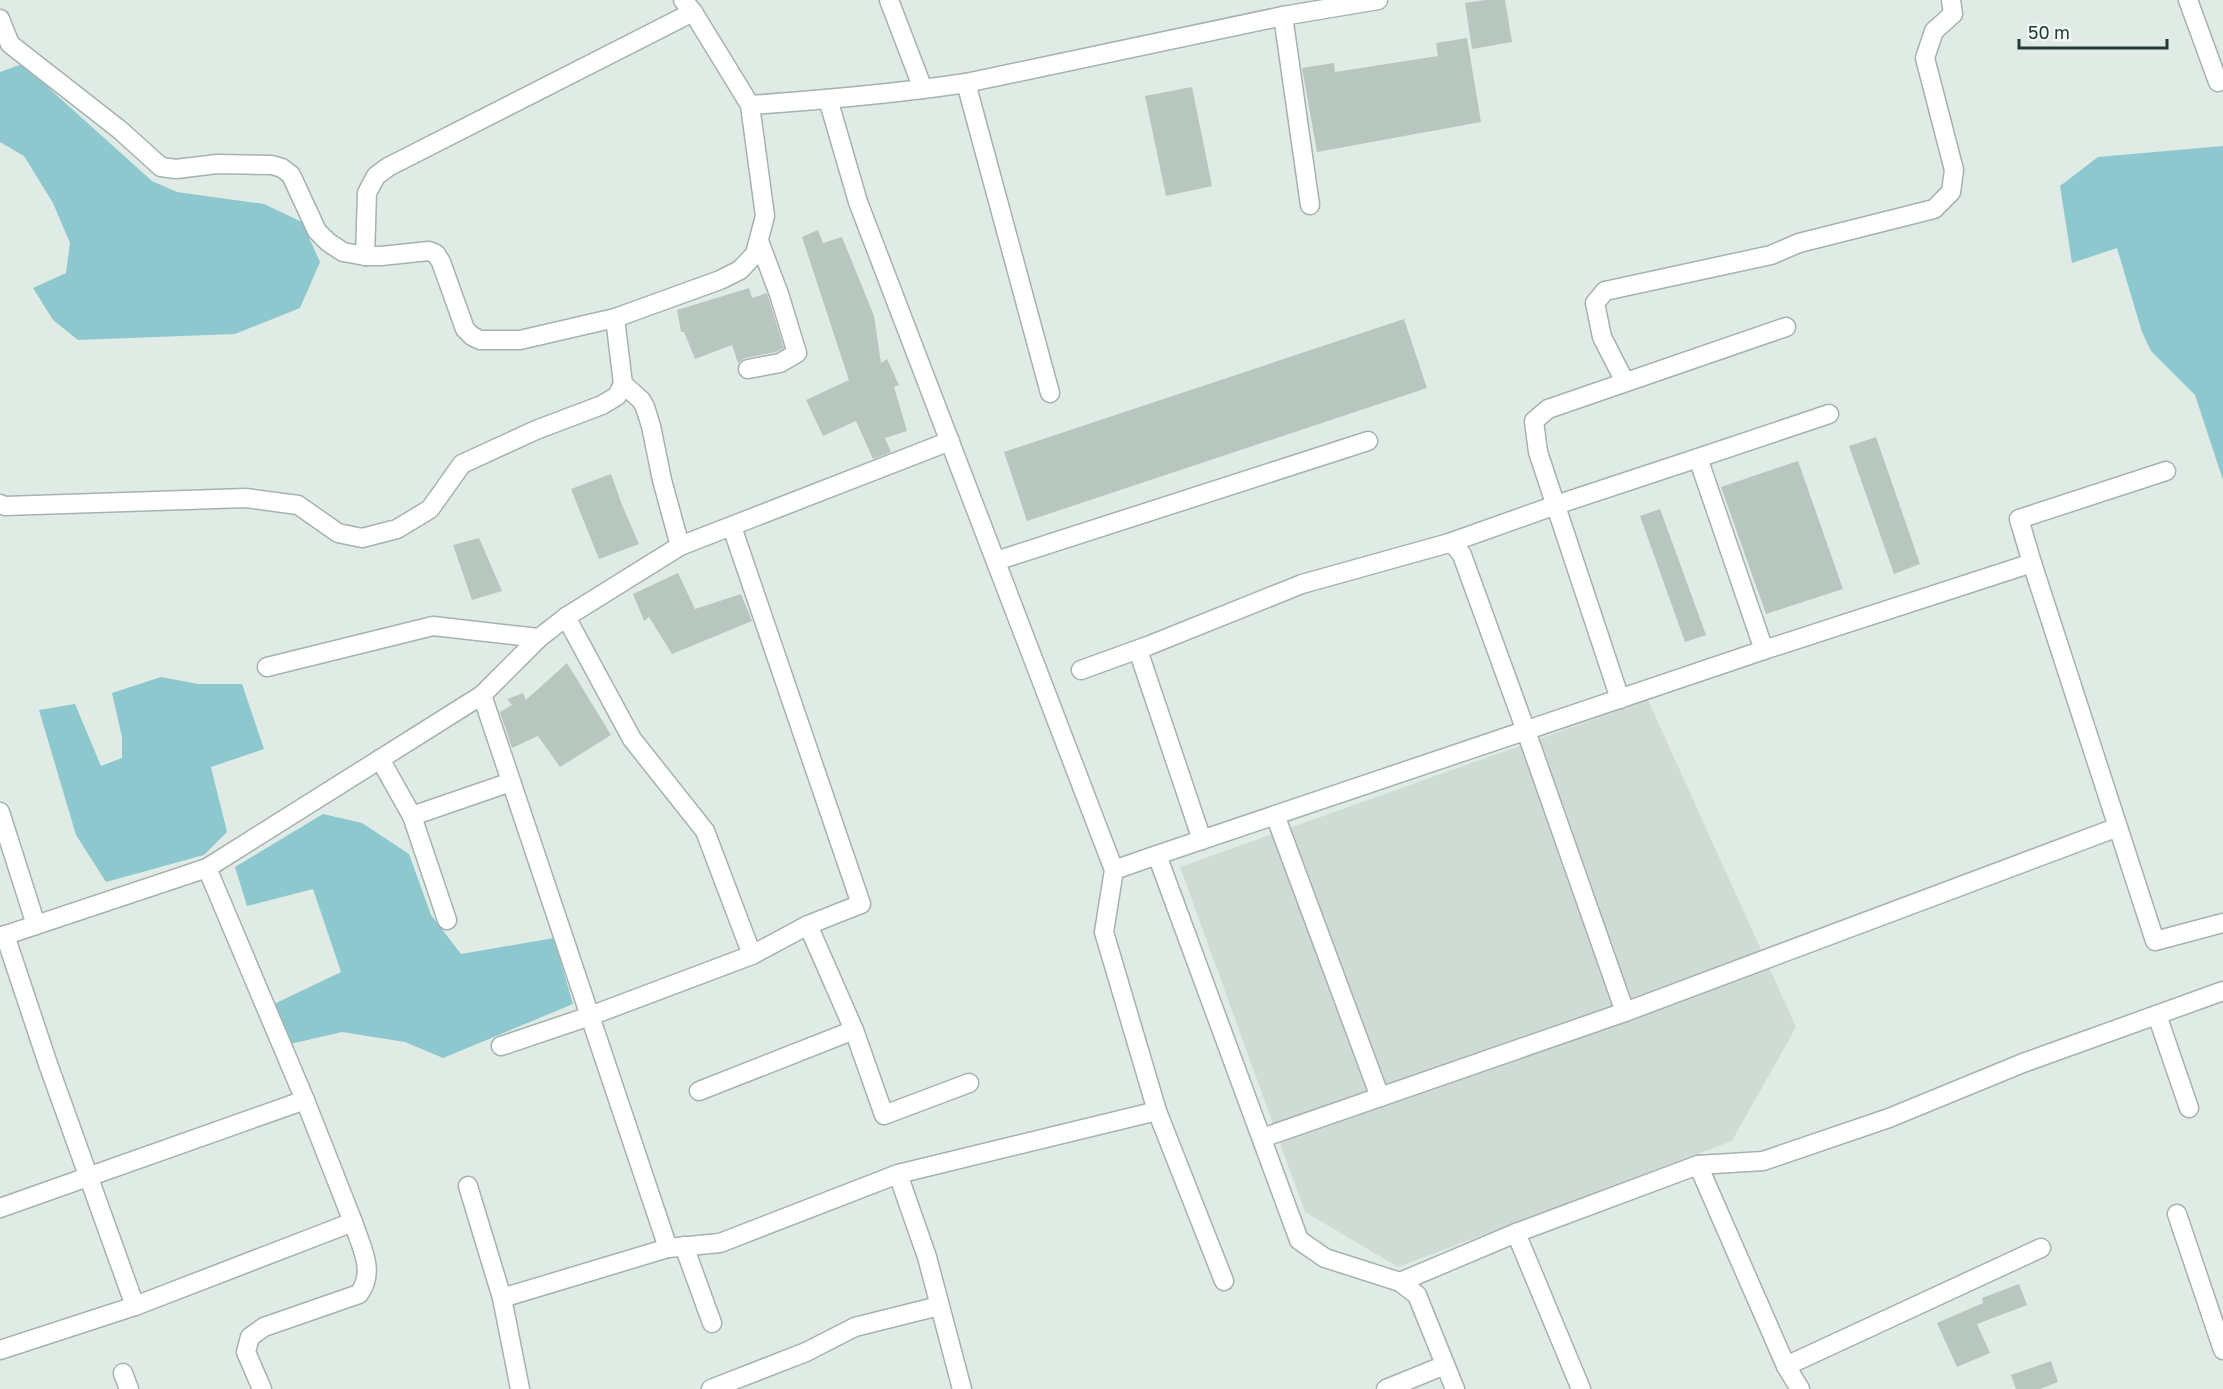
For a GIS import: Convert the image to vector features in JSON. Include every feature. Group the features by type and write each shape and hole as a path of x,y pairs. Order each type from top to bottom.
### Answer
{"street":[{"path":"889,0 923,89"},
{"path":"750,105 923,89 966,82 1283,16 1378,0"},
{"path":"1625,382 1602,337 1595,303 1605,291 1771,255 1799,243 1934,209 1951,192 1954,170 1925,58 1934,31 1953,14 1951,0"},
{"path":"2188,0 2218,82"},
{"path":"0,18 10,44 120,130 161,166 176,169 218,164 261,164 282,168 291,175 317,231 343,252 365,256 429,251 436,254 465,329 471,336 480,340 520,340 615,318 720,280 740,270 755,254 765,216 750,105 688,6 388,167 376,176 367,193 365,256"},
{"path":"1283,16 1310,205"},
{"path":"966,82 1050,393"},
{"path":"828,99 858,202 1114,870 1104,932 1157,1111 1224,1281"},
{"path":"748,369 780,363 797,353 759,241"},
{"path":"0,504 6,506 246,498 298,505 338,533 362,538 396,529 430,509 462,464 536,430 602,405 617,396 622,384 615,318"},
{"path":"1620,699 1538,452 1534,421 1548,409 1786,327"},
{"path":"622,384 645,407 680,546"},
{"path":"1081,670 1138,650 1302,584 1449,543 1556,504 1829,414"},
{"path":"135,1306 2,936 207,868 482,695 539,638 566,617 680,546 950,441"},
{"path":"996,561 1368,441"},
{"path":"1698,458 1764,650"},
{"path":"2166,471 2019,519 2155,941 2223,923"},
{"path":"501,1046 590,1016 752,955 808,925 861,904 732,527"},
{"path":"1449,543 1456,547 1462,555 1625,1012"},
{"path":"1114,870 1764,650 2032,563"},
{"path":"566,617 632,739 705,831 752,955"},
{"path":"267,667 433,626 539,638"},
{"path":"1138,650 1202,840"},
{"path":"482,695 590,1016 676,1247 712,1323"},
{"path":"381,759 412,816 447,920"},
{"path":"412,816 512,782"},
{"path":"0,812 36,925"},
{"path":"1275,815 1380,1097"},
{"path":"1262,1138 1625,1012 2118,827"},
{"path":"1157,855 1299,1240 1325,1258 1400,1282 1417,1295 1455,1389"},
{"path":"207,868 305,1100 353,1222 368,1269 367,1284 359,1294 264,1327 250,1337 246,1352 261,1389"},
{"path":"808,925 854,1030 884,1115 969,1083"},
{"path":"1400,1282 1516,1233 1698,1165 1763,1161 1889,1118 2023,1063 2223,991"},
{"path":"2157,1015 2189,1107"},
{"path":"699,1091 854,1030"},
{"path":"0,1208 305,1100"},
{"path":"502,1298 676,1247 720,1243 898,1174 1157,1111"},
{"path":"1698,1165 1786,1366 1800,1389"},
{"path":"898,1174 927,1257 962,1389"},
{"path":"468,1186 502,1298 520,1389"},
{"path":"2177,1214 2223,1350"},
{"path":"0,1350 135,1306 353,1222"},
{"path":"1516,1233 1581,1389"},
{"path":"1786,1366 2041,1248"},
{"path":"711,1389 730,1386 855,1327 939,1306"},
{"path":"1386,1389 1446,1365"}],"shaded area":[{"path":"1648,700 1796,1027 1732,1141 1398,1267 1305,1212 1180,867"}],"water":[{"path":"25,63 52,91 152,181 177,192 264,204 302,222 320,262 300,308 235,334 78,340 53,320 33,288 66,273 70,243 53,203 24,156 0,142 0,72"},
{"path":"2223,146 2223,480 2195,395 2151,351 2142,332 2117,248 2072,263 2060,186 2098,157"},
{"path":"161,677 198,684 242,684 264,749 211,767 227,832 204,855 106,882 76,835 39,710 75,704 101,766 122,758 122,737 112,693"},
{"path":"323,814 362,823 409,854 431,915 461,954 554,938 573,1004 443,1058 405,1042 342,1032 286,1045 270,1006 341,972 313,889 247,906 235,867"}],"building":[{"path":"1505,0 1512,42 1472,49 1465,3"},
{"path":"1467,38 1481,122 1317,152 1302,68 1334,63 1335,72 1438,56 1436,43"},
{"path":"1192,87 1212,186 1166,196 1145,96"},
{"path":"818,230 823,243 842,237 874,316 881,363 887,359 899,385 894,387 907,431 885,438 891,452 873,459 856,421 823,436 806,400 849,380 802,237"},
{"path":"749,288 752,298 767,293 784,348 776,352 745,358 738,363 732,345 695,359 684,332 681,332 677,310"},
{"path":"1404,319 1427,388 1027,521 1004,452"},
{"path":"1876,437 1920,564 1894,574 1849,446"},
{"path":"1798,461 1843,589 1766,614 1721,487"},
{"path":"611,474 639,544 599,559 571,489"},
{"path":"1660,509 1706,635 1685,642 1640,516"},
{"path":"479,538 502,591 472,600 453,545"},
{"path":"678,573 695,609 741,594 752,621 672,654 649,617 644,621 633,594"},
{"path":"567,663 611,735 560,767 538,736 512,748 500,712 512,705 507,699 523,693 526,700"},
{"path":"2019,1284 2027,1305 1977,1324 1990,1353 1957,1367 1937,1323 1983,1303 1982,1298"},
{"path":"2051,1361 2058,1382 2040,1389 2016,1389 2011,1375"}]}
